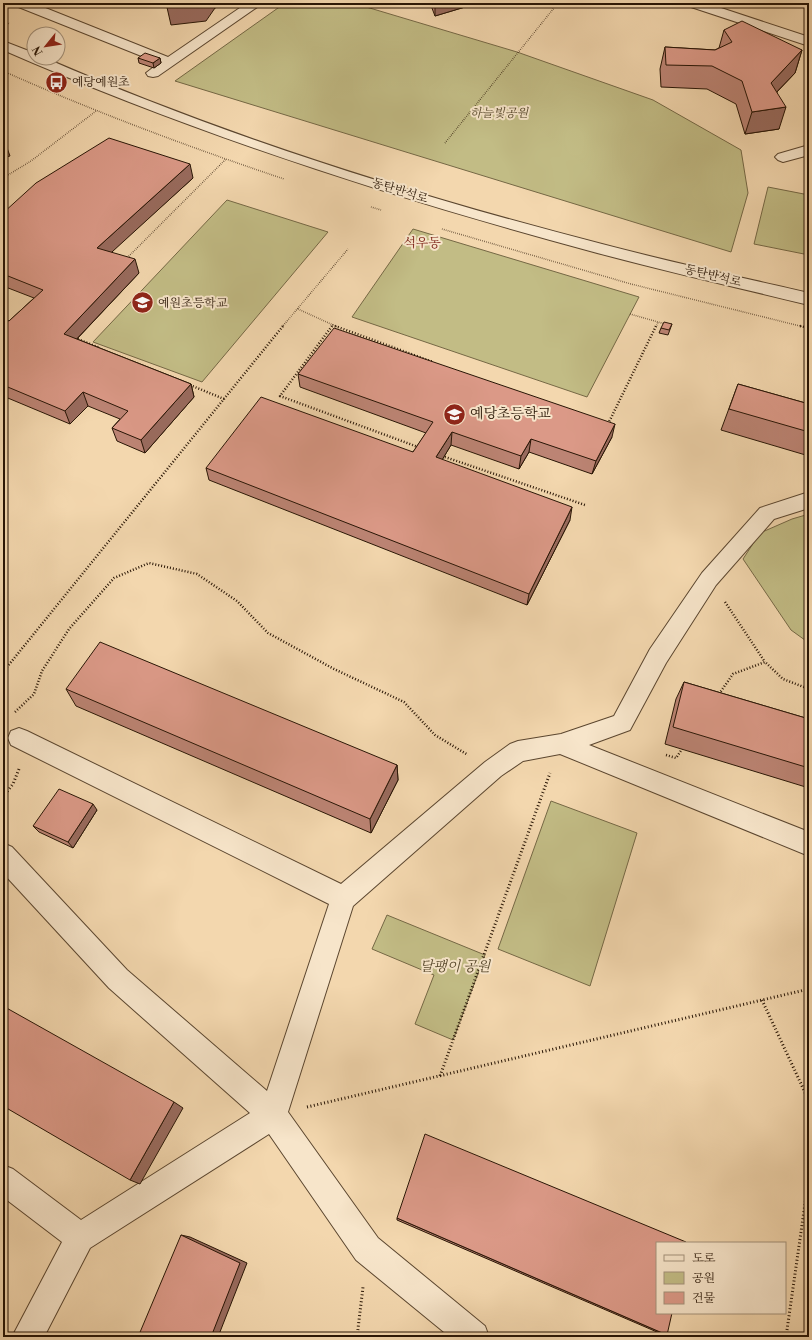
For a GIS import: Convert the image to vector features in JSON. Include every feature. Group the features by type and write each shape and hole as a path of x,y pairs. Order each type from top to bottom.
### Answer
{"street":[{"path":"21,3 169,62"},
{"path":"153,73 256,3"},
{"path":"693,3 808,48"},
{"name":"동탄반석로","path":"3,45 71,76 199,125 401,191 567,240 809,299"},
{"path":"783,157 809,150"},
{"path":"27,1337 80,1238 273,1115 343,898 493,769 518,751 561,744 622,723 658,656 709,578 767,513 809,500"},
{"path":"19,738 343,898"},
{"path":"561,744 809,844"},
{"path":"3,855 118,979 273,1115 367,1249 474,1337"},
{"path":"3,1179 80,1238"}],"path":[{"path":"445,143 558,3"},
{"path":"3,178 31,160 96,111"},
{"path":"122,263 226,159"},
{"path":"3,672 224,399 348,249"},
{"path":"298,309 332,325 436,363"},
{"path":"630,314 669,326"},
{"path":"607,425 658,322"},
{"path":"332,325 280,396 421,448"},
{"path":"70,335 105,350"},
{"path":"184,383 224,399"},
{"path":"435,453 585,505"},
{"path":"13,713 34,694 42,671 69,629 114,578 149,563 198,574 237,601 268,633 334,669 404,702 435,735 493,769"},
{"path":"709,578 765,662 783,679 809,689"},
{"path":"717,697 733,674 765,662"},
{"path":"682,749 687,742"},
{"path":"440,1076 561,744"},
{"path":"273,1115 809,989"},
{"path":"762,1000 809,1100"},
{"path":"786,1337 809,1176"},
{"path":"357,1337 367,1249"}],"green space":[{"name":"하늘빛공원","path":"285,3 353,3 517,52 653,100 741,150 748,193 731,252 175,81"},
{"path":"768,187 809,195 809,255 754,244"},
{"path":"227,200 328,232 202,382 93,342"},
{"path":"413,229 639,297 587,397 352,317"},
{"path":"809,514 809,643 791,630 743,559 760,533 792,519"},
{"path":"551,801 637,833 590,986 498,949"},
{"name":"달팽이 공원","path":"387,915 485,955 453,1040 415,1024 434,975 372,949"}],"building":[{"path":"742,21 802,50 771,83 786,107 752,112 742,81 712,66 666,65 665,47 715,50 732,42 724,30"},
{"path":"145,53 160,58 153,63 138,58"},
{"path":"109,138 190,164 97,248 135,259 64,334 191,384 141,440 112,428 128,411 83,392 65,411 3,385 3,319 9,321 43,290 3,274 3,213 36,183"},
{"path":"664,322 672,324 669,330 661,328"},
{"path":"334,328 615,424 596,461 531,439 521,456 452,432 436,457 572,507 529,594 206,468 261,397 413,452 433,422 298,374"},
{"path":"738,384 809,404 809,432 729,409"},
{"path":"100,642 397,765 370,819 66,689"},
{"path":"684,682 809,719 809,768 673,727"},
{"path":"59,789 93,804 68,842 33,826"},
{"path":"3,1006 174,1102 130,1180 3,1106"},
{"path":"425,1134 686,1242 656,1242 656,1314 672,1314 667,1335 397,1218"},
{"path":"181,1235 240,1263 211,1337 138,1337"}],"place":[{"name":"예당예원초","path":"56,82"},
{"name":"예원초등학교","path":"143,303"},
{"name":"예당초등학교","path":"455,414"}],"district":[{"name":"석우동","path":"422,243"}]}
